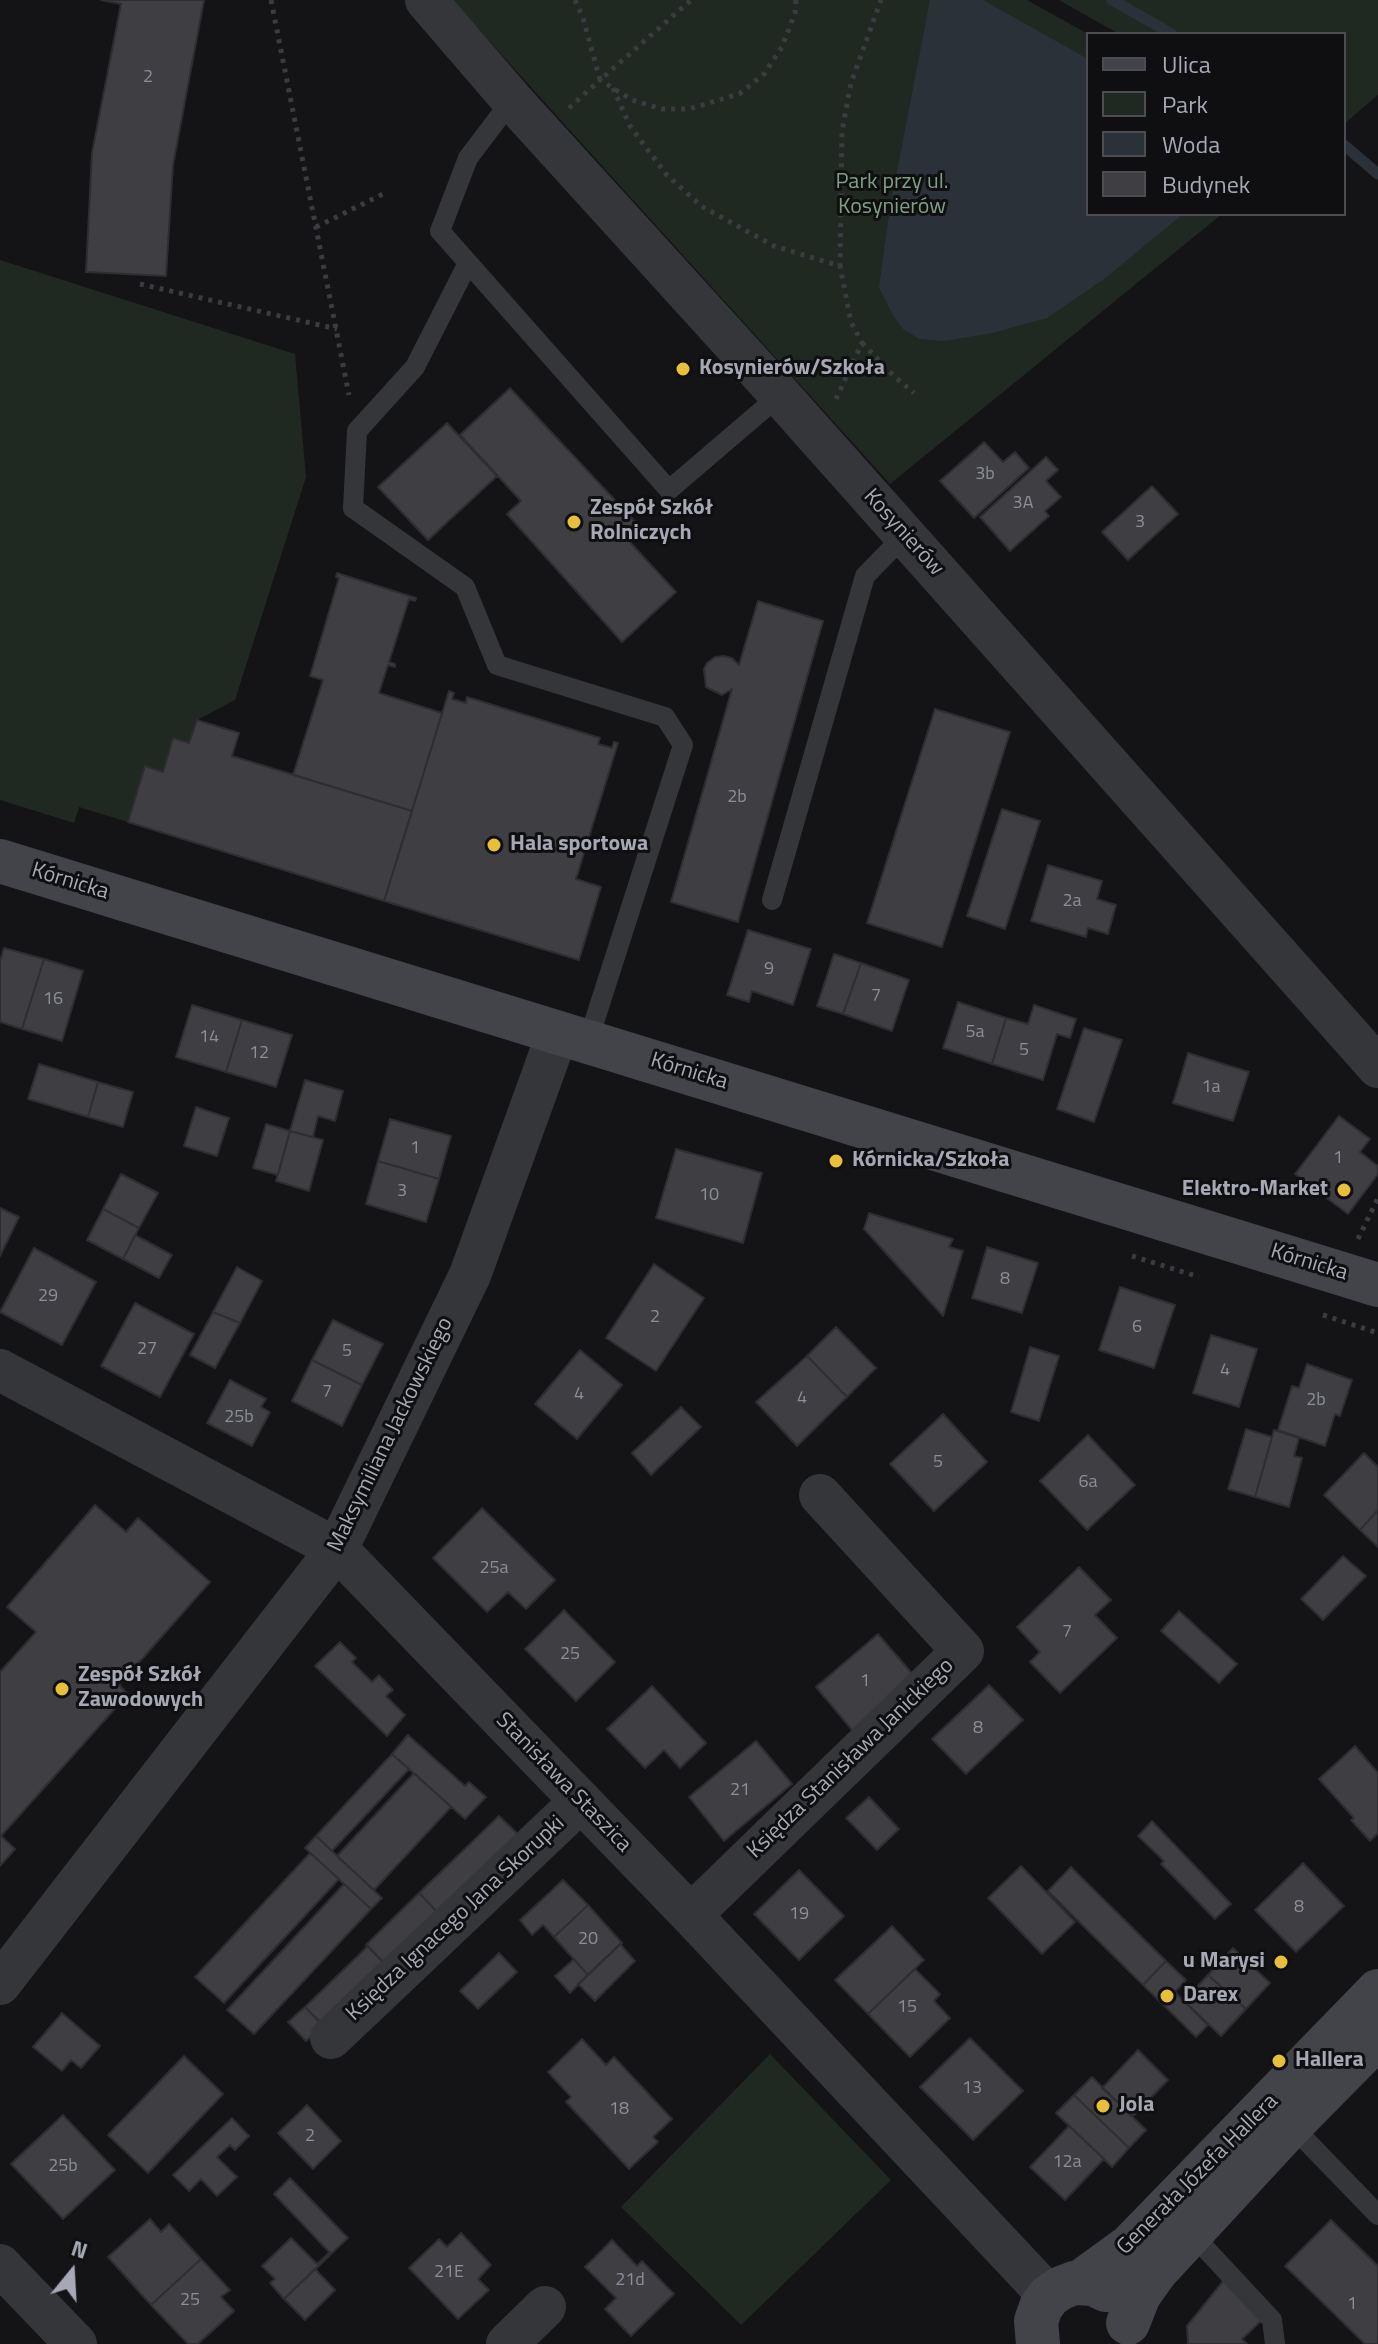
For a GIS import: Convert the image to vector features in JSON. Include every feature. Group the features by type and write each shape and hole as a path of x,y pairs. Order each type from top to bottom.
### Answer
{"street":[{"name":"Kosynierów","path":"426,0 512,100 780,395 1378,1067"},
{"name":"Kórnicka","path":"0,861 1378,1285"},
{"name":"Maksymiliana Jackowskiego","path":"0,1984 337,1549 470,1275 573,1037"},
{"name":"Stanisława Staszica","path":"0,1370 337,1549 691,1915 1064,2290"},
{"name":"Księdza Stanisława Janickiego","path":"691,1915 963,1651 820,1495"},
{"name":"Księdza Ignacego Jana Skorupki","path":"331,2038 581,1801"},
{"name":"Generała Józefa Hallera","path":"1064,2290 1130,2246 1378,1991"},
{"name":"Generała Józefa Hallera","path":"1127,2334 1139,2295 1156,2271 1291,2125 1378,2037"},
{"path":"0,2265 76,2344"},
{"path":"1038,2344 1036,2321 1041,2307 1064,2290 1093,2284 1112,2294 1126,2312 1127,2334"},
{"path":"507,2344 545,2307"}],"lane":[{"path":"512,100 468,158 440,231 669,490 780,395"},
{"path":"468,263 415,367 357,431 353,508 465,587 497,665 665,717 683,745 573,1037"},
{"path":"772,900 865,576 905,535"},
{"path":"1291,2125 1378,2215"},
{"path":"1191,2233 1272,2320 1275,2344"}],"path":[{"path":"271,0 357,431"},
{"path":"575,0 600,80 632,100 662,109 689,109 739,94 764,74 782,47 795,13 796,0"},
{"path":"600,80 691,0"},
{"path":"613,88 630,126 666,174 701,206 774,246 840,266 842,131 851,83 881,0"},
{"path":"316,227 383,194"},
{"path":"140,284 337,329"},
{"path":"862,343 914,393"},
{"path":"1358,1239 1378,1198"},
{"path":"1318,1313 1378,1333"}],"green space":[{"name":"Park przy ul. Kosynierów","path":"452,0 1027,0 1086,33 1086,216 1220,216 890,484"},
{"path":"1059,0 1378,0 1378,95 1346,122 1346,32 1115,32"},
{"path":"0,260 295,354 306,477 235,700 197,720 189,743 173,739 163,772 145,766 128,822 79,807 74,823 0,800"},
{"path":"770,2054 891,2180 741,2325 621,2207"}],"water":[{"path":"930,0 983,0 1086,58 1086,216 1181,216 1104,279 1047,318 992,333 944,341 919,339 903,329 879,287 890,208"}],"building":[{"path":"101,0 204,0 173,165 166,276 86,272 92,153 121,4"},
{"name":"Zespół Szkół Rolniczych","path":"510,388 642,529 629,541 676,592 622,642 507,514 521,501 460,435"},
{"path":"447,423 497,476 428,540 378,487"},
{"path":"984,442 1003,462 1015,452 1029,468 974,518 940,481"},
{"path":"1046,457 1058,470 1046,481 1061,497 1045,511 1049,516 1010,551 980,517"},
{"path":"1152,486 1178,514 1128,560 1102,532"},
{"path":"337,573 416,598 415,601 409,599 389,662 395,667 388,665 379,693 442,713 412,811 293,775 323,680 310,676 339,578 336,577"},
{"path":"758,601 823,621 738,922 671,902 732,689 722,695 706,687 704,669 715,657 732,658 739,665"},
{"name":"Hala sportowa","path":"449,691 454,693 452,699 466,703 467,697 600,738 598,744 612,748 614,742 618,743 576,879 601,887 579,960 384,901"},
{"path":"935,709 1010,732 942,947 867,923"},
{"path":"197,720 239,733 232,756 412,811 384,901 128,822 145,766 163,772 173,738 189,743"},
{"path":"1002,809 1040,821 1005,929 967,916"},
{"path":"1048,865 1102,881 1097,899 1116,905 1108,934 1088,928 1086,937 1031,921"},
{"path":"748,930 811,949 793,1005 752,991 749,1002 727,995"},
{"path":"4,948 44,959 22,1029 0,1022 0,961"},
{"path":"834,954 861,963 843,1014 817,1006"},
{"path":"44,959 83,971 62,1041 22,1029"},
{"path":"861,963 909,980 892,1031 843,1014"},
{"path":"958,1002 1006,1018 992,1064 943,1048"},
{"path":"192,1005 242,1020 226,1072 176,1057"},
{"path":"1034,1005 1076,1019 1070,1038 1057,1034 1043,1080 992,1064 1006,1018 1028,1024"},
{"path":"242,1020 292,1035 276,1087 226,1072"},
{"path":"1084,1028 1122,1040 1094,1122 1057,1109"},
{"path":"1188,1053 1249,1072 1233,1121 1173,1103"},
{"path":"39,1064 98,1082 88,1117 28,1099"},
{"path":"305,1080 343,1091 335,1121 318,1116 313,1137 290,1131"},
{"path":"98,1082 133,1092 123,1127 88,1117"},
{"path":"196,1107 229,1118 217,1156 184,1146"},
{"path":"1339,1116 1370,1139 1360,1152 1378,1166 1378,1174 1348,1214 1295,1174"},
{"path":"390,1119 451,1136 439,1179 378,1161"},
{"path":"266,1124 290,1131 278,1175 253,1168"},
{"path":"290,1131 323,1140 309,1191 276,1181"},
{"path":"676,1149 762,1173 743,1243 656,1218"},
{"path":"378,1161 439,1179 426,1222 366,1204"},
{"path":"121,1174 158,1193 139,1228 103,1209"},
{"path":"0,1208 19,1217 0,1256"},
{"path":"103,1209 139,1228 123,1259 87,1240"},
{"path":"869,1213 953,1239 949,1247 963,1251 943,1316 864,1229"},
{"path":"135,1235 172,1255 159,1278 123,1259"},
{"path":"987,1247 1038,1263 1022,1313 972,1298"},
{"path":"34,1248 96,1282 62,1345 0,1312"},
{"path":"654,1264 704,1298 656,1371 606,1338"},
{"path":"237,1267 262,1281 240,1323 213,1312"},
{"path":"1120,1287 1175,1305 1154,1368 1099,1350"},
{"path":"135,1303 194,1334 160,1397 101,1366"},
{"path":"213,1312 240,1323 215,1368 190,1355"},
{"path":"333,1320 383,1344 362,1385 312,1360"},
{"path":"836,1327 876,1368 847,1397 807,1356"},
{"path":"1211,1335 1257,1349 1239,1407 1193,1393"},
{"path":"1030,1347 1059,1356 1039,1421 1011,1412"},
{"path":"580,1350 622,1385 577,1439 535,1404"},
{"path":"807,1356 847,1397 797,1446 756,1402"},
{"path":"312,1360 362,1385 342,1426 292,1401"},
{"path":"1307,1364 1352,1380 1340,1416 1335,1414 1325,1446 1278,1430 1292,1386 1299,1388"},
{"path":"230,1380 266,1399 261,1407 270,1412 252,1446 207,1423"},
{"path":"681,1407 701,1427 651,1475 632,1453"},
{"path":"943,1414 987,1462 934,1511 890,1464"},
{"path":"1246,1429 1272,1437 1255,1497 1228,1489"},
{"path":"1274,1430 1299,1438 1294,1456 1302,1458 1289,1507 1255,1497"},
{"path":"1088,1435 1135,1485 1087,1530 1040,1481"},
{"path":"1364,1453 1378,1467 1378,1510 1360,1530 1324,1495"},
{"name":"Zespół Szkół Zawodowych","path":"95,1505 126,1532 138,1518 210,1582 119,1685 128,1694 1,1836 15,1849 0,1866 0,1672 36,1632 7,1607"},
{"path":"482,1508 555,1580 526,1609 508,1592 487,1612 433,1558"},
{"path":"1378,1510 1378,1547 1360,1530"},
{"path":"1343,1556 1366,1576 1323,1620 1301,1599"},
{"path":"1079,1567 1111,1600 1095,1615 1117,1638 1060,1693 1030,1662 1040,1652 1017,1627"},
{"path":"564,1610 615,1662 576,1701 525,1649"},
{"path":"1179,1611 1237,1664 1219,1683 1161,1631"},
{"path":"878,1634 915,1677 853,1731 816,1687"},
{"path":"340,1642 356,1658 352,1662 372,1682 379,1675 393,1690 386,1696 405,1715 387,1736 315,1666"},
{"path":"989,1685 1023,1720 966,1774 932,1739"},
{"path":"652,1686 706,1743 680,1768 664,1750 645,1768 607,1729"},
{"path":"408,1735 465,1786 469,1782 486,1797 465,1819 392,1754"},
{"path":"756,1741 792,1784 724,1841 689,1797"},
{"path":"1355,1746 1378,1773 1378,1833 1370,1841 1319,1779"},
{"path":"392,1754 409,1769 332,1851 316,1836"},
{"path":"414,1773 451,1807 374,1890 337,1856"},
{"path":"869,1797 899,1829 877,1850 846,1818"},
{"path":"499,1816 523,1839 441,1916 419,1893"},
{"path":"1152,1821 1231,1904 1215,1919 1138,1836"},
{"path":"316,1836 382,1898 371,1909 305,1848"},
{"path":"310,1853 339,1879 224,2003 195,1977"},
{"path":"1303,1863 1344,1906 1296,1952 1255,1910"},
{"path":"1021,1866 1075,1922 1042,1954 988,1898"},
{"path":"1071,1867 1166,1961 1143,1985 1048,1891"},
{"path":"799,1870 844,1916 799,1960 754,1914"},
{"path":"563,1880 588,1905 554,1937 543,1925 532,1935 520,1920"},
{"path":"344,1884 371,1909 254,2034 227,2010"},
{"path":"419,1893 441,1916 389,1968 366,1945"},
{"path":"588,1905 622,1943 588,1975 554,1937"},
{"path":"892,1926 924,1960 868,2014 835,1980"},
{"path":"620,1944 635,1961 595,2001 578,1984"},
{"path":"368,1946 389,1968 325,2028 305,2007"},
{"path":"1233,1948 1270,1983 1246,2009 1208,1975"},
{"path":"499,1953 517,1972 478,2009 460,1991"},
{"path":"574,1959 588,1975 570,1993 555,1976"},
{"name":"Darex","path":"1166,1961 1186,1980 1175,1992 1208,2025 1196,2037 1143,1985"},
{"path":"915,1969 940,1994 934,2001 950,2018 910,2057 868,2014"},
{"path":"1208,1975 1246,2009 1221,2036 1184,2001"},
{"path":"305,2007 323,2025 306,2041 288,2022"},
{"path":"62,2013 100,2046 81,2068 71,2060 62,2071 33,2047"},
{"path":"970,2038 1023,2091 973,2140 920,2087"},
{"path":"582,2039 606,2065 614,2057 672,2119 653,2137 658,2142 629,2169 566,2102 571,2097 548,2072"},
{"path":"1138,2050 1168,2080 1133,2116 1102,2088"},
{"path":"184,2056 223,2094 148,2173 108,2135"},
{"name":"Jola","path":"1092,2077 1146,2130 1129,2148 1074,2095"},
{"path":"1074,2095 1129,2148 1112,2167 1056,2113"},
{"path":"307,2105 341,2141 313,2169 278,2133"},
{"path":"63,2115 115,2170 63,2219 11,2164"},
{"path":"232,2118 249,2136 235,2150 230,2145 217,2157 237,2177 217,2196 201,2179 189,2191 173,2175"},
{"path":"1069,2126 1104,2159 1065,2200 1030,2167"},
{"path":"290,2178 348,2238 331,2254 274,2194"},
{"path":"150,2219 161,2232 169,2224 201,2259 151,2305 108,2257"},
{"path":"1331,2220 1378,2266 1378,2344 1365,2344 1285,2266"},
{"path":"461,2233 491,2265 478,2279 489,2290 458,2319 409,2268 439,2239 447,2247"},
{"path":"291,2238 317,2264 331,2254 284,2299 270,2283 275,2279 262,2266"},
{"path":"612,2240 637,2266 642,2261 674,2294 631,2336 605,2309 616,2298 585,2267"},
{"path":"201,2259 230,2290 221,2297 234,2311 198,2344 188,2344 151,2305"},
{"path":"315,2269 335,2290 305,2320 284,2299"},
{"path":"1224,2280 1262,2320 1242,2339 1247,2344 1188,2344 1187,2326"}],"waterway":[{"path":"1112,0 1168,32"},
{"path":"1346,147 1378,174"}],"place":[{"name":"Kosynierów/Szkoła","path":"683,369"},
{"name":"Zespół Szkół Rolniczych","path":"574,522"},
{"name":"Hala sportowa","path":"494,845"},
{"name":"Kórnicka/Szkoła","path":"836,1161"},
{"name":"Elektro-Market","path":"1344,1190"},
{"name":"Zespół Szkół Zawodowych","path":"62,1689"},
{"name":"u Marysi","path":"1281,1962"},
{"name":"Darex","path":"1167,1996"},
{"name":"Hallera","path":"1279,2061"},
{"name":"Jola","path":"1103,2106"}]}
